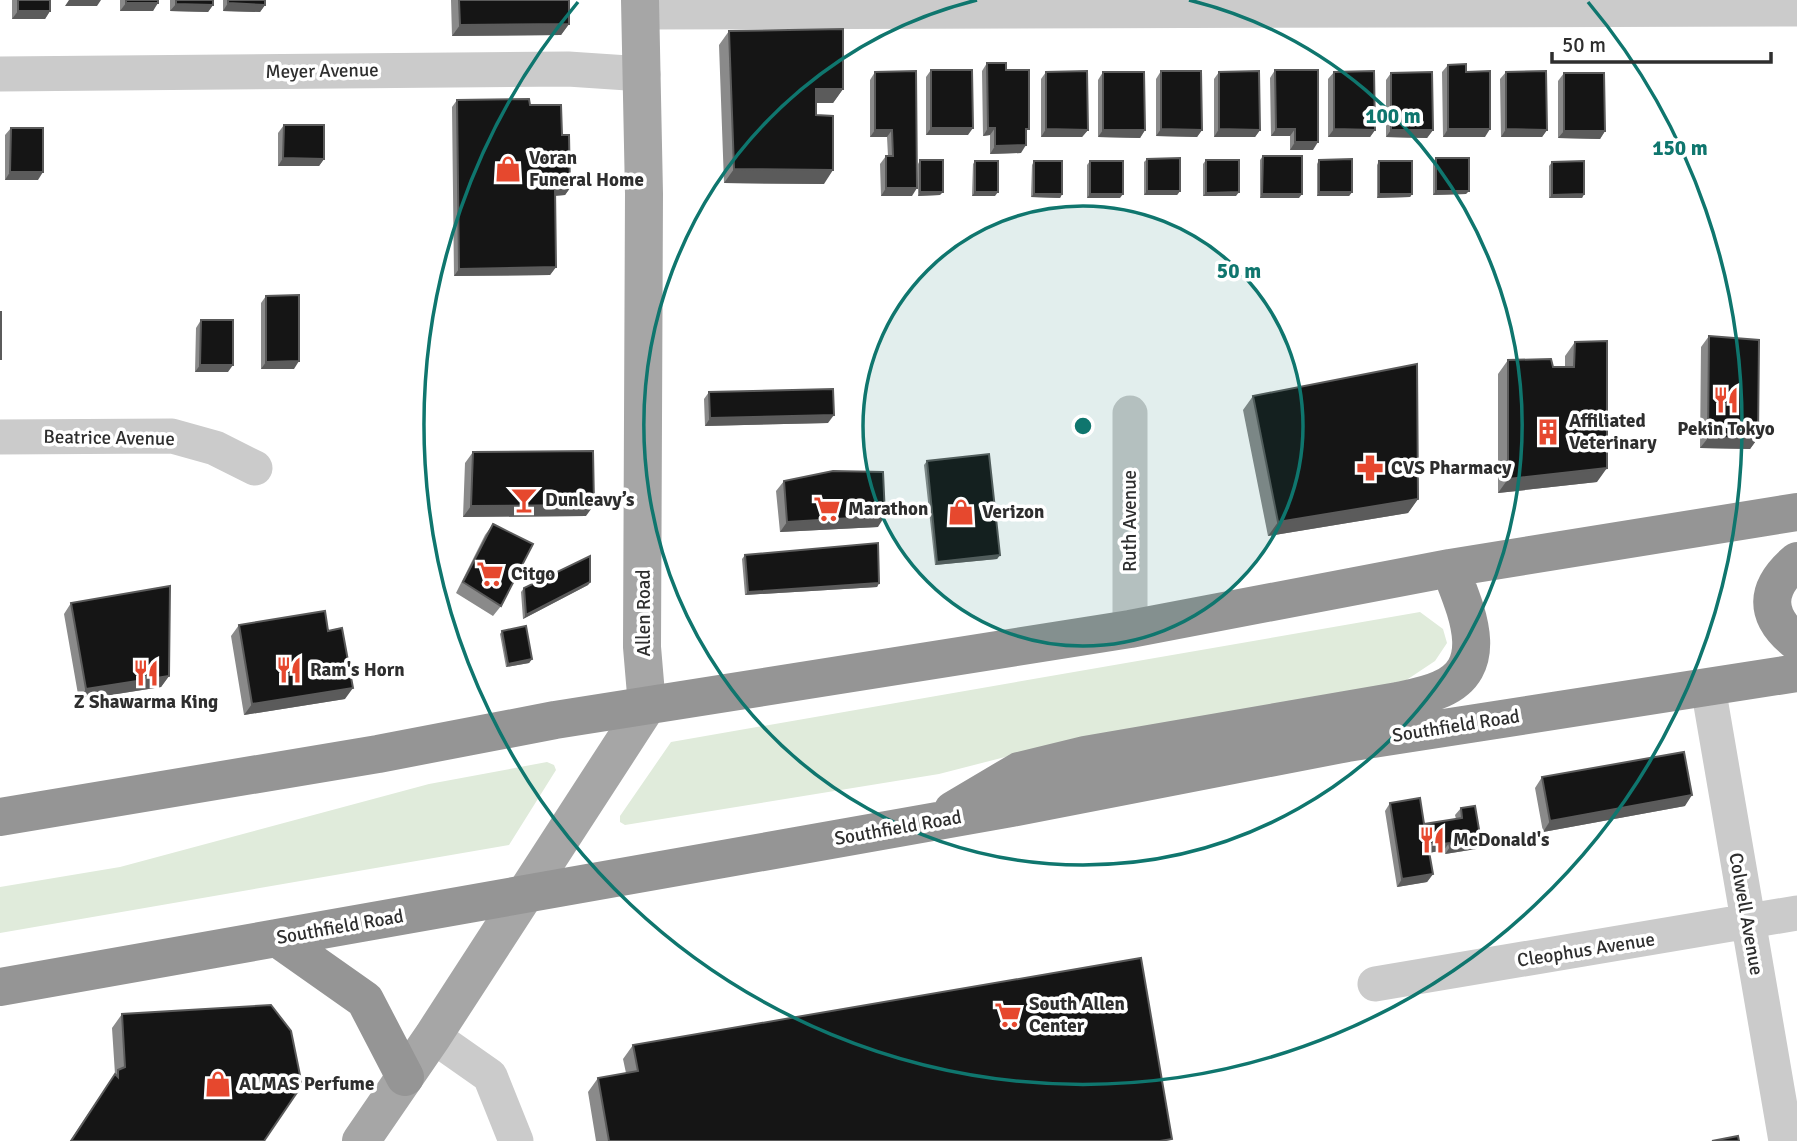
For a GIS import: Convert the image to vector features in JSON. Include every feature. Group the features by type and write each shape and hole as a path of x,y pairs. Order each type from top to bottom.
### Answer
{"highway":[{"path":"0,817 777,683 922,663 1130,629 1450,568 1797,512"},
{"path":"1797,561 1776,580 1772,600 1783,631 1797,642"},
{"path":"933,822 1019,771 1085,755 1398,701 1442,689 1461,675 1473,651 1468,615 1450,568"},
{"name":"Southfield Road","path":"0,987 933,822 1347,743 1797,673"},
{"path":"277,938 365,1000 405,1077"}],"main road":[{"name":"Allen Road","path":"640,6 643,74 642,648 647,706"},
{"path":"361,1141 433,1036 647,706"}],"street":[{"path":"640,6 1797,9"},
{"name":"Meyer Avenue","path":"0,74 541,69 643,74"},
{"name":"Ruth Avenue","path":"1130,413 1130,629"},
{"name":"Beatrice Avenue","path":"0,437 172,436 215,448 255,468"},
{"name":"Colwell Avenue","path":"1708,687 1786,1141"},
{"name":"Cleophus Avenue","path":"1375,984 1797,913"},
{"path":"433,1036 490,1076 516,1141"}],"green space":[{"path":"1420,612 1443,629 1447,643 1435,661 1399,685 1044,747 939,774 625,825 620,822 620,816 671,742"},
{"path":"547,762 554,765 556,770 509,845 0,933 0,887 120,867 429,784"}],"building":[{"path":"18,0 50,0 50,11 18,11"},
{"path":"126,0 158,0 158,3 126,3"},
{"path":"176,0 213,0 213,5 176,4"},
{"path":"228,0 265,0 265,5 228,3"},
{"path":"459,0 569,0 569,24 460,25"},
{"path":"843,29 843,89 816,89 816,115 833,116 833,170 734,169 729,31"},
{"path":"987,63 1006,63 1006,70 1029,70 1029,129 1026,129 1026,145 995,146 995,128 988,128"},
{"path":"1466,64 1466,72 1490,71 1490,129 1448,129 1448,65"},
{"path":"931,70 972,70 973,128 931,128"},
{"path":"1275,70 1318,70 1318,142 1295,142 1295,129 1276,129"},
{"path":"916,71 917,188 886,188 886,156 893,156 892,130 875,130 875,72"},
{"path":"1087,71 1088,130 1046,129 1046,72"},
{"path":"1161,71 1201,71 1202,130 1161,129"},
{"path":"1259,71 1260,130 1219,129 1219,72"},
{"path":"1374,71 1375,130 1334,129 1334,72"},
{"path":"1546,71 1547,130 1506,129 1506,72"},
{"path":"1103,72 1144,72 1145,130 1103,130"},
{"path":"1432,72 1433,130 1391,130 1391,73"},
{"path":"1564,73 1604,73 1605,131 1564,131"},
{"name":"Voran Funeral Home","path":"529,99 530,105 561,105 562,135 569,135 570,188 555,188 556,267 459,269 457,100"},
{"path":"284,125 324,125 324,159 283,158"},
{"path":"11,128 43,128 43,172 10,172"},
{"path":"1263,156 1302,156 1302,194 1262,194"},
{"path":"1180,158 1180,191 1147,191 1147,159"},
{"path":"1436,158 1469,158 1469,191 1436,191"},
{"path":"1352,159 1352,192 1319,192 1319,160"},
{"path":"920,160 943,160 943,192 920,192"},
{"path":"1206,160 1239,160 1239,192 1206,193"},
{"path":"975,161 998,161 998,192 975,192"},
{"path":"1034,161 1062,161 1062,194 1034,194"},
{"path":"1090,161 1123,161 1123,194 1090,194"},
{"path":"1379,161 1412,161 1412,194 1379,194"},
{"path":"1584,161 1584,194 1552,195 1552,162"},
{"path":"299,295 299,361 266,362 266,296"},
{"path":"1,312 1,359 0,359"},
{"path":"201,320 233,320 233,365 200,365"},
{"name":"Pekin Tokyo","path":"1709,336 1759,340 1758,438 1708,438"},
{"name":"Affiliated Veterinary","path":"1607,341 1607,468 1508,479 1508,360 1551,359 1553,367 1574,367 1575,342"},
{"name":"CVS Pharmacy","path":"1417,364 1418,499 1278,522 1253,396"},
{"path":"833,389 834,415 710,418 709,392"},
{"name":"Dunleavy’s","path":"593,451 594,505 471,506 473,452"},
{"name":"Verizon","path":"989,454 1000,555 937,562 927,461"},
{"name":"Marathon","path":"833,471 883,472 885,516 787,522 784,481"},
{"name":"Citgo","path":"493,524 533,544 501,606 463,582"},
{"path":"878,543 879,583 748,592 745,555"},
{"path":"590,556 590,582 526,615 524,588"},
{"path":"170,586 169,676 86,689 71,603"},
{"name":"Ram's Horn","path":"325,611 328,631 342,628 353,688 252,704 239,625"},
{"path":"526,626 532,659 508,664 502,631"},
{"path":"1684,752 1692,795 1550,821 1542,777"},
{"name":"McDonald's","path":"1420,798 1424,824 1462,818 1461,808 1475,806 1481,841 1450,847 1449,843 1428,846 1433,874 1402,879 1390,803"},
{"name":"South Allen Center","path":"1141,958 1172,1139 609,1141 598,1078 638,1071 633,1045"},
{"path":"271,1005 291,1031 302,1085 264,1141 71,1141 115,1074 118,1077 118,1070 125,1067 122,1014"},
{"path":"1738,1136 1739,1141 1712,1141"}],"place":[{"name":"Voran Funeral Home","path":"508,169"},
{"name":"Pekin Tokyo","path":"1726,400"},
{"name":"Affiliated Veterinary","path":"1548,432"},
{"name":"CVS Pharmacy","path":"1370,468"},
{"name":"Dunleavy’s","path":"524,500"},
{"name":"Marathon","path":"827,509"},
{"name":"Verizon","path":"961,512"},
{"name":"Citgo","path":"490,574"},
{"name":"Ram's Horn","path":"289,670"},
{"name":"Z Shawarma King","path":"146,673"},
{"name":"McDonald's","path":"1432,840"},
{"name":"South Allen Center","path":"1008,1015"},
{"name":"ALMAS Perfume","path":"218,1084"}]}
